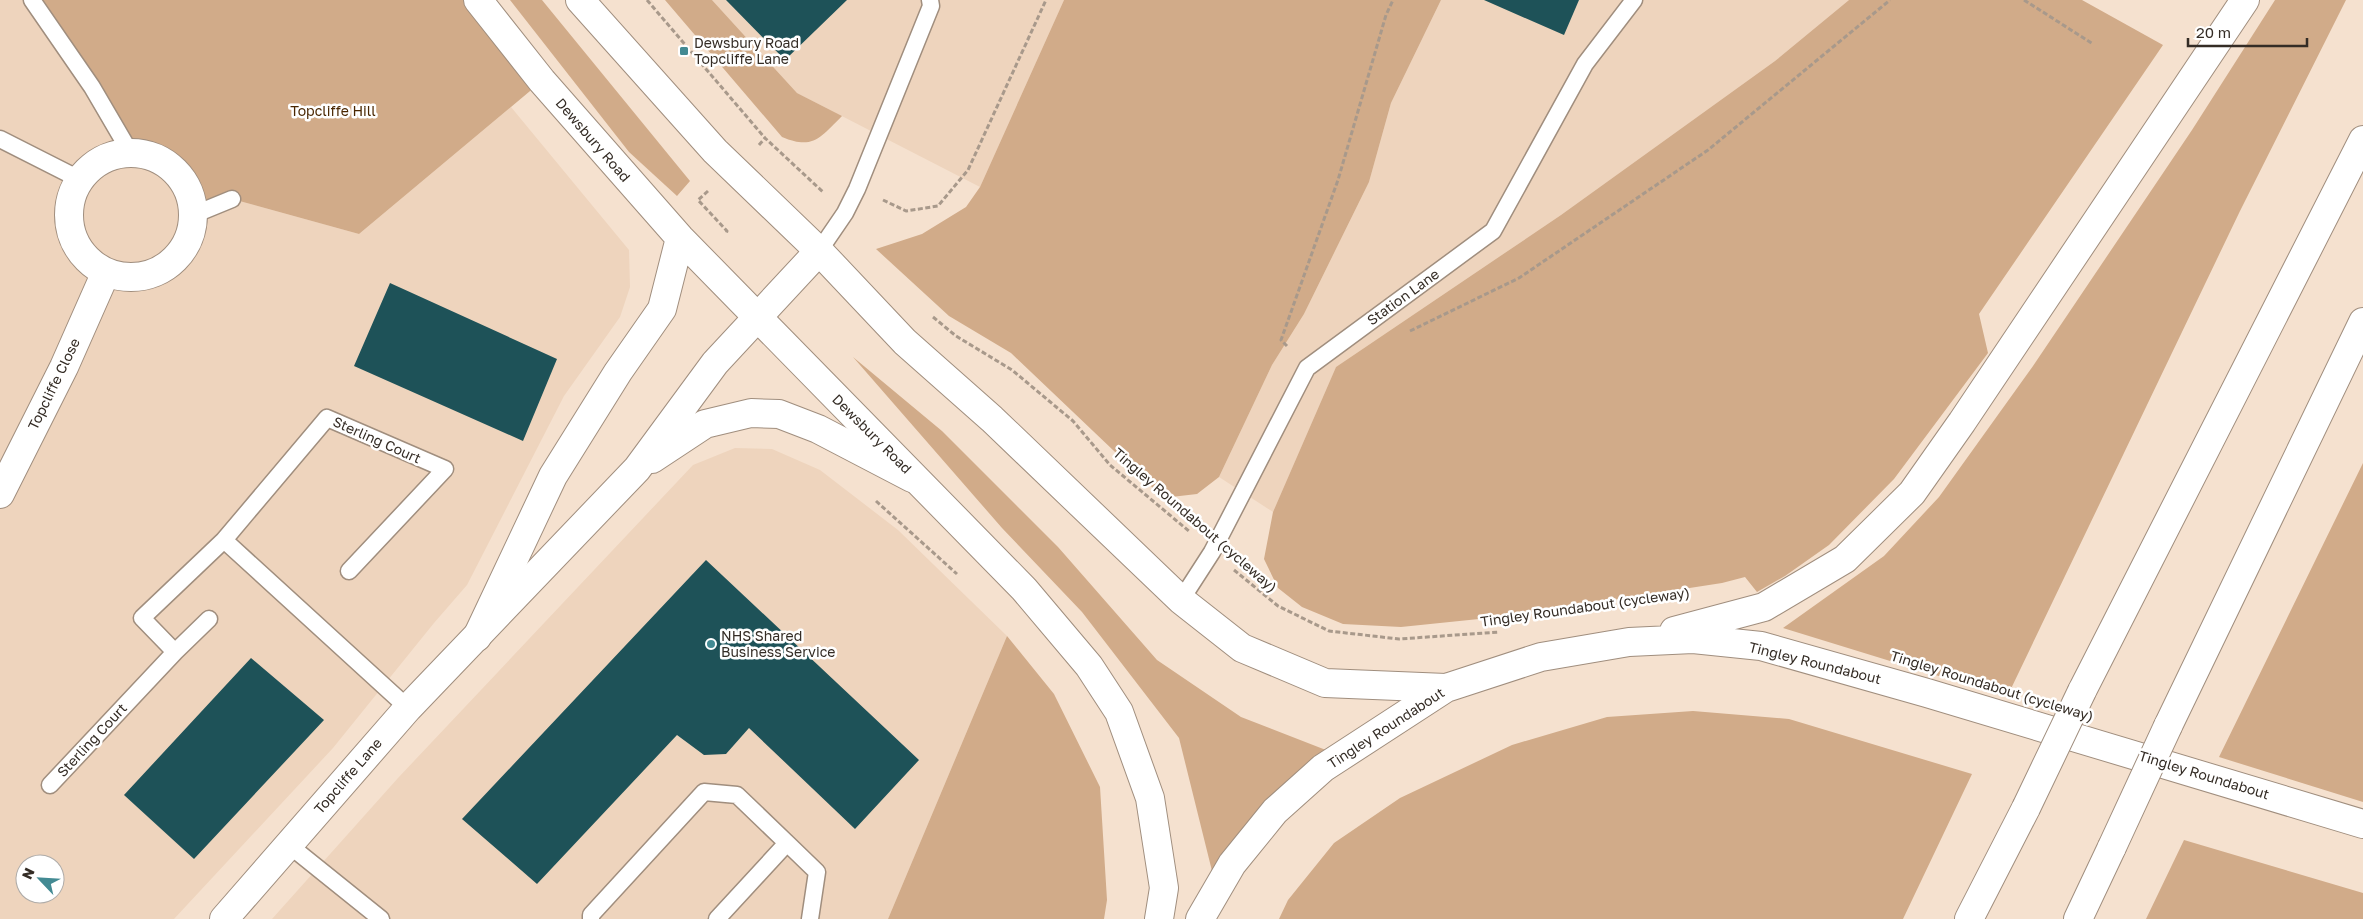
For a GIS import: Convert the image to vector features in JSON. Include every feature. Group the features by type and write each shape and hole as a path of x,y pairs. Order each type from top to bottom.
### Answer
{"main road":[{"name":"Dewsbury Road","path":"478,0 542,81 680,238 1024,589 1089,666 1119,712 1150,798 1164,888 1159,919"},
{"path":"580,0 734,169 819,251 905,342 992,419 1180,600 1242,648 1326,683 1446,688"},
{"path":"1629,642 1764,608 1844,559 1912,492 1962,422 2245,0"},
{"path":"1969,919 2026,808 2082,691 2363,140"},
{"path":"130,152 159,158 181,176 188,188 193,215 190,235 180,254 165,267 146,276 125,278 106,272 90,263 78,249 70,232 68,214 71,196 79,179 93,165 111,155 130,152"},
{"path":"477,637 553,476 618,372 662,309 680,238"},
{"path":"637,469 705,376 819,251"},
{"name":"Topcliffe Close","path":"0,494 64,367 106,272"},
{"path":"2078,919 2168,726 2363,322"},
{"path":"637,469 705,424 751,413 779,414 818,429 920,482"},
{"name":"Topcliffe Lane","path":"224,919 408,708 637,469"},
{"name":"Tingley Roundabout","path":"1200,919 1232,864 1274,811 1323,768 1446,688 1541,657 1629,642 1693,639 1761,646 1927,693 2363,824"}],"lane":[{"path":"32,0 92,87 130,152"},
{"path":"819,251 846,212 857,188 931,6 930,0"},
{"name":"Station Lane","path":"1180,600 1212,552 1307,368 1493,231 1585,64 1634,0"},
{"path":"0,139 79,179"},
{"path":"193,215 232,199"},
{"name":"Sterling Court","path":"175,652 142,618 224,540 327,418 444,469 349,571"},
{"path":"224,540 408,708"},
{"name":"Sterling Court","path":"50,785 175,652 209,619"},
{"path":"591,919 591,915 704,792 737,795 818,872 810,919"},
{"path":"717,919 787,843"},
{"path":"288,845 381,919"}],"path":[{"path":"647,0 765,138 846,212"},
{"path":"857,188 906,211 938,206 968,170 1046,0"},
{"path":"1307,368 1281,340 1338,180 1386,15 1393,0"},
{"path":"1406,333 1519,278 1708,150 1890,0"},
{"path":"2024,0 2093,44"},
{"path":"710,270 727,231 698,200 734,169 765,138"},
{"name":"Tingley Roundabout (cycleway)","path":"927,311 956,336 1012,370 1073,421 1110,465 1278,606 1329,631 1399,639 1502,632"},
{"path":"869,496 884,507 963,580"}],"shaded area":[{"path":"0,0 32,0 130,152 159,158 181,176 188,188 193,214 232,199 359,234 511,107 629,250 630,287 620,317 564,396 467,585 333,748 174,919 0,919"},
{"path":"712,0 1064,0 980,187 797,93"},
{"path":"1441,0 1849,0 1775,61 1561,215 1336,367 1273,512 1219,477 1272,365 1304,314 1369,182 1391,103"},
{"path":"735,448 772,449 820,470 898,530 1007,636 888,919 272,919 398,778 693,465"}],"green space":[{"name":"Topcliffe Hill","path":"32,0 478,0 542,81 359,234 232,199 193,215 191,201 182,179 166,163 144,154 130,152"},
{"path":"510,0 542,0 690,181 677,196 629,152"},
{"path":"665,0 712,0 797,93 842,116 822,136 815,140 801,142 782,137"},
{"path":"1064,0 1441,0 1391,103 1369,182 1304,314 1272,365 1219,477 1197,494 1171,497 1155,490 1011,353 949,316 876,249 922,234 966,207 980,187"},
{"path":"1849,0 2082,0 2163,45 1979,314 1988,353 1894,479 1829,545 1785,576 1757,592 1745,577 1722,583 1508,616 1401,627 1343,624 1302,607 1278,588 1264,559 1273,512 1336,367 1561,215 1775,61"},
{"path":"2275,0 2346,0 2240,211 2007,697 1783,628 1884,556 1939,497 2033,366 2192,130"},
{"path":"853,357 942,431 1058,547 1157,660 1241,717 1331,752 1215,883 1179,738 1082,612 1002,528"},
{"path":"2363,463 2363,802 2219,757"},
{"path":"1007,636 1054,694 1100,787 1107,900 1104,919 888,919"},
{"path":"1693,711 1789,719 1972,774 1903,919 1279,919 1288,900 1334,843 1400,798 1512,745 1607,717"},
{"path":"2184,840 2363,893 2363,919 2146,919"}],"building":[{"path":"726,0 847,0 785,60"},
{"path":"1484,0 1579,0 1564,35"},
{"path":"390,283 557,359 523,441 354,366"},
{"name":"NHS Shared Business Service","path":"706,560 919,760 855,829 749,728 726,754 704,755 677,735 537,884 462,819"},
{"path":"251,658 324,720 194,859 124,795"}],"place":[{"name":"Dewsbury Road Topcliffe Lane","path":"684,51"},
{"name":"NHS Shared Business Service","path":"711,644"}]}
